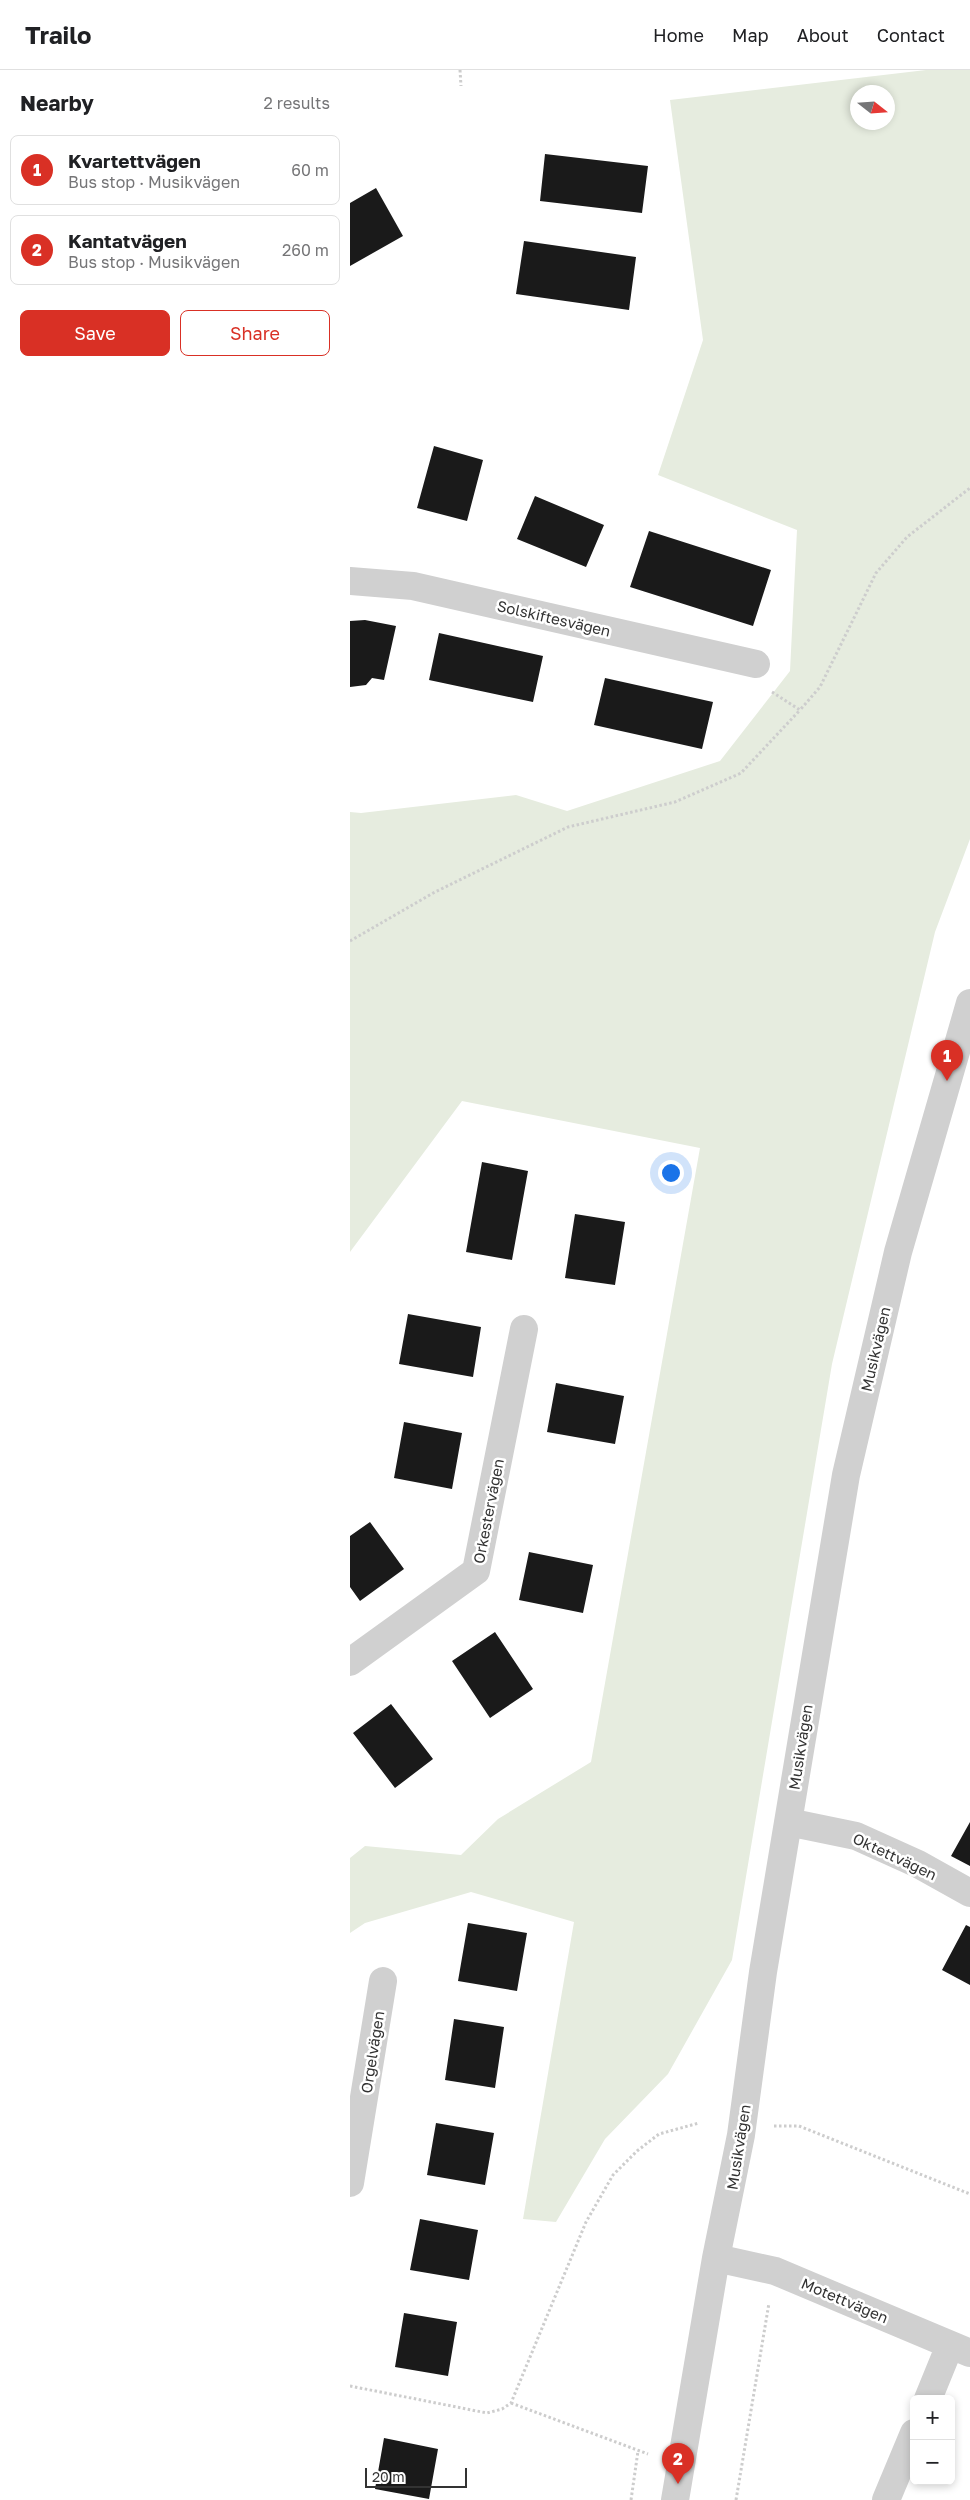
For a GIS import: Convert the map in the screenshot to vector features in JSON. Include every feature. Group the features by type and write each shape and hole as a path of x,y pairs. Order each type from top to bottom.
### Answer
{"street":[{"name":"Solskiftesvägen","path":"350,581 413,586 756,664"},
{"name":"Musikvägen","path":"676,2500 716,2258 741,2135 763,1972 848,1465 898,1252 970,1003"},
{"name":"Orkestervägen","path":"350,1662 476,1571 524,1329"},
{"name":"Oktettvägen","path":"788,1822 856,1836 918,1864 970,1893"},
{"name":"Orgelvägen","path":"350,2183 383,1981"},
{"name":"Motettvägen","path":"716,2258 775,2271 960,2349"},
{"path":"931,2395 960,2349"},
{"path":"886,2500 911,2440"}],"path":[{"path":"460,70 461,86"},
{"path":"350,941 435,892 568,827 675,802 741,773 820,687 876,573 907,537 970,488"},
{"path":"756,664 773,694 800,710"},
{"path":"350,2386 486,2413 502,2410 511,2403 586,2222 614,2176 637,2151 659,2134 699,2123"},
{"path":"773,2126 799,2126 970,2194"},
{"path":"736,2500 775,2271"},
{"path":"511,2403 648,2454"},
{"path":"631,2500 638,2451"}],"shaded area":[{"path":"926,70 970,70 970,839 935,932 832,1364 732,1960 668,2074 605,2139 556,2222 523,2219 574,1922 471,1892 365,1923 350,1933 350,1858 365,1846 461,1855 498,1819 591,1762 700,1148 462,1101 350,1252 350,812 361,813 516,795 567,811 720,761 790,671 797,530 658,475 703,340 670,100"}],"building":[{"path":"545,154 648,166 642,213 540,201"},
{"path":"376,188 403,236 350,266 350,203"},
{"path":"524,241 636,257 629,310 516,294"},
{"path":"434,446 483,460 467,521 417,508"},
{"path":"535,496 604,525 586,567 517,539"},
{"path":"649,531 771,570 753,626 630,587"},
{"path":"365,620 396,626 384,680 372,678 366,685 350,687 350,621"},
{"path":"439,633 543,656 533,702 429,680"},
{"path":"605,678 713,702 702,749 594,725"},
{"path":"482,1162 528,1171 512,1260 466,1252"},
{"path":"575,1214 625,1222 615,1285 565,1278"},
{"path":"408,1314 481,1327 473,1377 399,1364"},
{"path":"556,1383 624,1396 615,1444 547,1432"},
{"path":"404,1422 462,1433 452,1489 394,1478"},
{"path":"370,1522 404,1569 360,1601 350,1587 350,1536"},
{"path":"529,1552 593,1565 583,1613 519,1600"},
{"path":"495,1632 533,1689 490,1718 452,1661"},
{"path":"391,1704 433,1759 395,1788 353,1733"},
{"path":"970,1822 970,1866 951,1856"},
{"path":"468,1923 527,1933 517,1991 458,1981"},
{"path":"966,1925 970,1927 970,1985 942,1970"},
{"path":"454,2019 504,2027 495,2088 445,2080"},
{"path":"436,2123 494,2133 485,2185 427,2175"},
{"path":"420,2219 478,2230 469,2280 410,2270"},
{"path":"404,2313 457,2322 448,2376 395,2367"},
{"path":"384,2438 438,2449 429,2499 375,2489"}],"place":[{"name":"Kvartettvägen","path":"947,1081"},
{"name":"Kantatvägen","path":"678,2484"}]}
